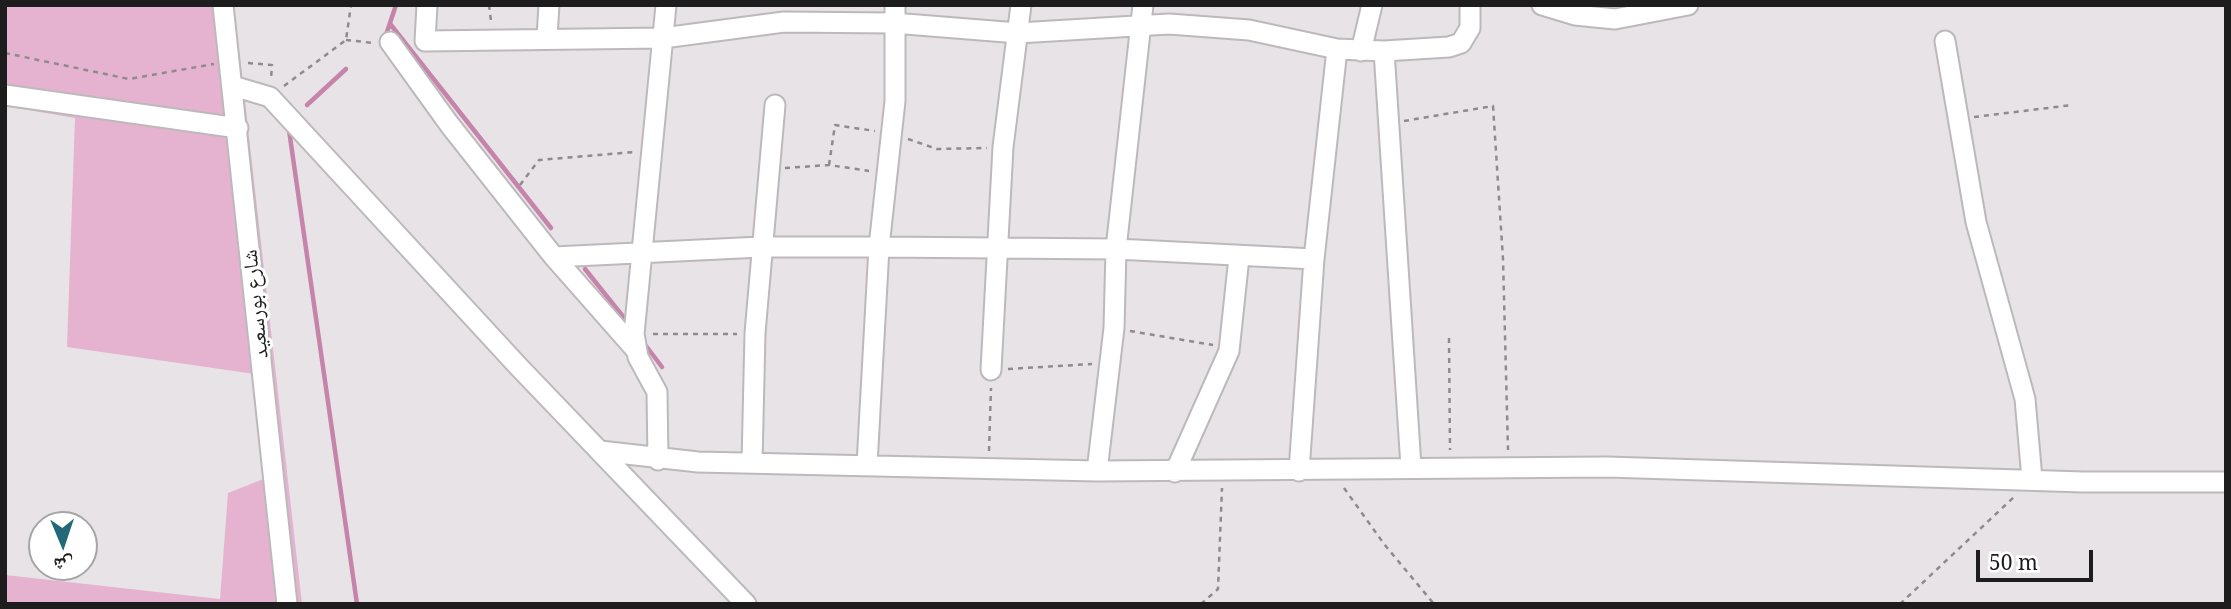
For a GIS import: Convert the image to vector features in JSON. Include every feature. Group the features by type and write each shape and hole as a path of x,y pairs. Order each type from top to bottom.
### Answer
{"street":[{"name":"شارع بورسعيد","path":"223,5 287,604"},
{"path":"427,5 425,41 547,37 663,38 786,13 894,14 1018,33 1142,15 1361,51 1449,47 1461,43 1470,28 1470,5"},
{"path":"547,37 548,5"},
{"path":"635,341 666,5"},
{"path":"991,370 1003,148 1021,5"},
{"path":"1361,51 1372,5"},
{"path":"1542,5 1575,15 1615,19 1688,5"},
{"path":"867,465 880,247 893,134 896,75 894,14"},
{"path":"1097,471 1114,328 1116,249 1142,15"},
{"path":"1945,41 1976,222 2025,399 2032,479"},
{"path":"390,42 449,124 554,257 635,341 657,392 658,460"},
{"path":"1299,471 1314,259 1337,49"},
{"path":"1384,51 1411,467"},
{"path":"233,86 270,97 746,604"},
{"path":"5,95 238,128"},
{"path":"752,463 755,334 775,105"},
{"path":"554,257 761,247 880,247 1116,249 1314,259"},
{"path":"1175,472 1229,351 1239,257"},
{"path":"600,451 658,460 989,469 1175,472 1411,467 1701,469 2226,482"}],"path":[{"path":"270,97 346,40 351,5"},
{"path":"5,53 129,79 230,61 272,65 270,97"},
{"path":"1957,119 2072,105"},
{"path":"1390,124 1493,106 1503,259 1508,468"},
{"path":"829,165 835,125 893,134 937,149 1003,148"},
{"path":"510,199 539,160 651,150"},
{"path":"768,169 829,165 889,174"},
{"path":"1114,328 1206,342 1229,351"},
{"path":"635,341 755,334"},
{"path":"1448,338 1450,467"},
{"path":"989,469 991,370 1109,363"},
{"path":"1332,470 1376,533 1434,604"},
{"path":"1201,604 1218,589 1222,471"},
{"path":"1900,604 1981,531 2032,479"}],"shaded area":[{"path":"5,5 234,5 302,604 5,604 5,575 28,578 28,581 59,581 220,599 228,493 266,478 255,374 67,347 75,118 5,106"}],"waterway":[{"path":"385,38 396,5"},
{"path":"391,25 551,228"},
{"path":"307,105 346,69"},
{"path":"289,130 357,604"},
{"path":"585,269 629,324"},
{"path":"643,342 662,367"}]}
